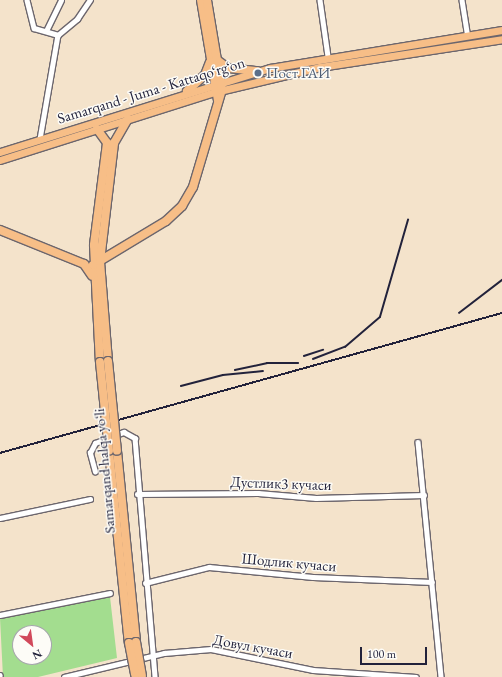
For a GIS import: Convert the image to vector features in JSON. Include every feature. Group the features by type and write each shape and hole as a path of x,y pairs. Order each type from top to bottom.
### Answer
{"highway":[{"path":"96,263 115,253 166,221 182,206 198,173 218,100 219,91 201,0"},
{"path":"187,91 205,75 213,59 207,0"},
{"path":"213,59 228,68 258,70"},
{"name":"Samarqand halqa yoʻli","path":"104,361 100,273 96,263 114,143 128,119"},
{"name":"Samarqand halqa yoʻli","path":"98,129 107,143 95,288 133,642 139,676"},
{"path":"0,230 84,264 95,288"},
{"path":"100,273 104,262 115,253"}],"main road":[{"name":"Samarqand - Juma - Kattaqo‘rg‘on","path":"0,152 217,81 258,70 328,56 502,30"},
{"name":"Samarqand - Juma - Kattaqo‘rg‘on","path":"0,160 219,91 320,67 502,39"}],"street":[{"path":"27,0 34,28 58,35"},
{"path":"46,31 61,0"},
{"path":"40,139 58,35 77,19 90,0"},
{"path":"320,0 328,56"},
{"path":"462,0 468,36"},
{"path":"95,472 90,453 94,443 102,438 128,433 135,438 137,494 151,656 155,677"},
{"path":"418,442 441,677"},
{"name":"Дустлик3 кучаси","path":"137,494 258,493 316,498 424,495"},
{"path":"0,518 90,499"},
{"name":"Шодлик кучаси","path":"145,583 209,567 312,577 432,582"},
{"path":"0,615 110,594"},
{"name":"Довул кучаси","path":"64,677 151,656 211,649 313,670 416,677"}],"green space":[{"path":"110,597 117,658 38,677 3,677 0,618"}],"railway":[{"path":"313,359 345,347 380,317 408,220"},
{"path":"459,313 502,280"},
{"path":"0,453 502,313"},
{"path":"304,356 323,350"},
{"path":"235,370 267,363 298,363"},
{"path":"181,386 223,375 263,371"}],"place":[{"name":"Пост ГАИ","path":"258,73"}]}
